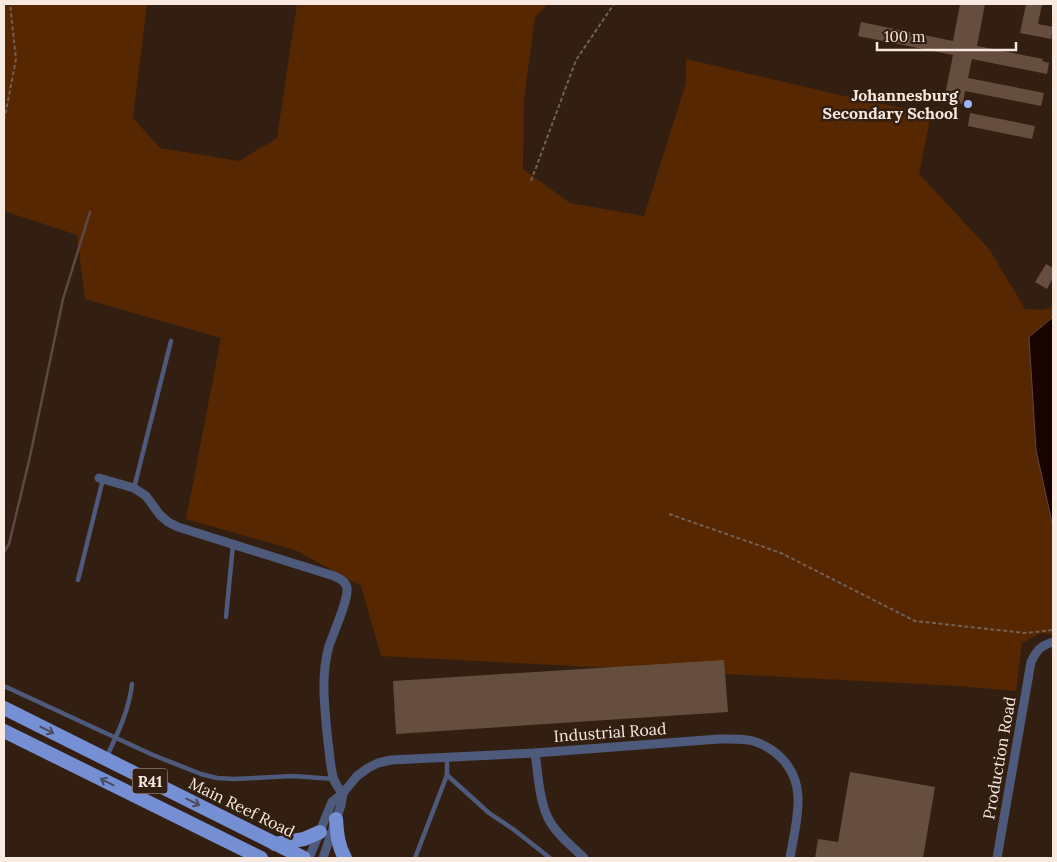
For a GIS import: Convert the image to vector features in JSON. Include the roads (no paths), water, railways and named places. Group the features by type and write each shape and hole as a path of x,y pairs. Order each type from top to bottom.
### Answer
{"main road":[{"name":"Main Reef Road","path":"4,708 304,858"},
{"name":"R41","path":"4,731 261,858"},
{"path":"336,819 338,839 344,858"},
{"path":"274,844 304,839 320,832"},
{"path":"234,846 250,858"}],"street":[{"path":"101,478 134,488 146,496 160,515 178,527 334,576 346,583 348,592 324,666 330,761 334,779 342,793 341,805 323,858"},
{"name":"Production Road","path":"997,858 1031,662 1040,648 1053,642"},
{"name":"Industrial Road","path":"309,858 332,802 357,776 378,763 391,760 535,753 735,738 767,746 779,755 792,773 797,787 798,809 790,858"},
{"path":"535,753 544,808 548,818 555,829 584,858"}],"lane":[{"path":"134,488 171,341"},
{"path":"78,580 101,478"},
{"path":"226,617 233,545"},
{"path":"106,759 128,705 132,684"},
{"path":"4,686 153,755 201,774 234,779 293,776 334,779"},
{"path":"415,858 447,774 447,757"},
{"path":"447,774 490,813 550,858"}],"waterway":[{"path":"4,552 9,544 29,461 63,299 90,212"}],"place":[{"name":"Johannesburg Secondary School","path":"968,104"}]}
